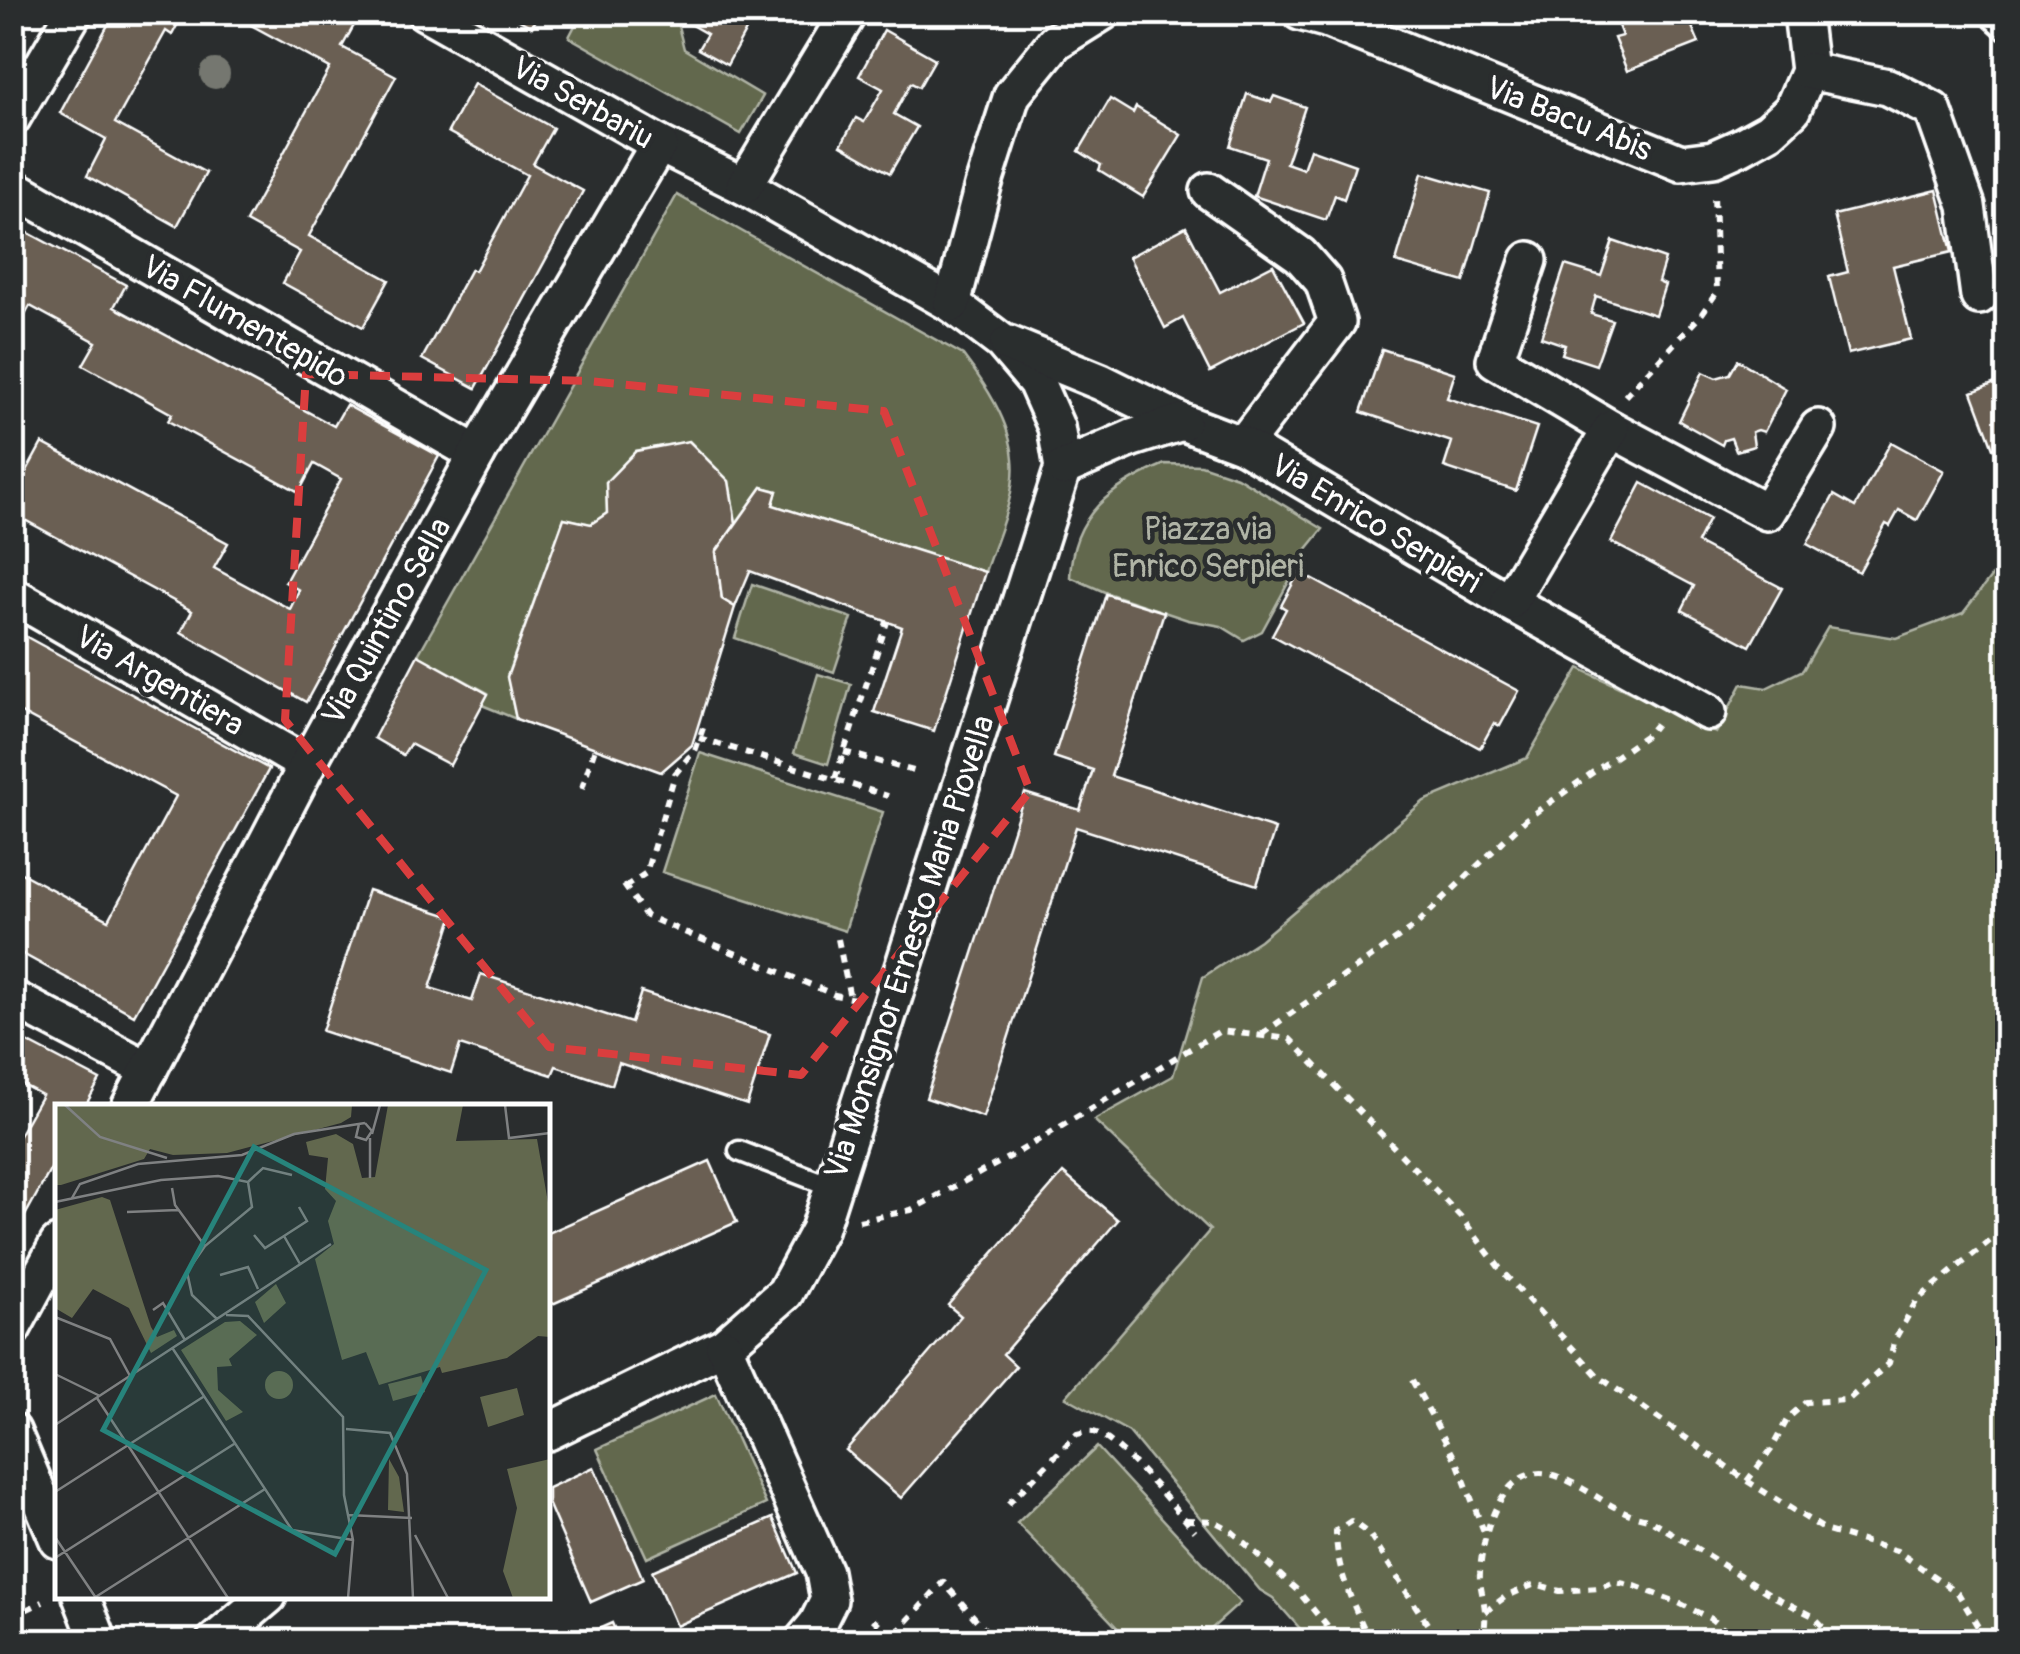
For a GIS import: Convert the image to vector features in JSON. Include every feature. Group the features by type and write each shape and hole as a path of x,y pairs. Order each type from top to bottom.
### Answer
{"street":[{"path":"12,118 74,12"},
{"name":"Via Serbariu","path":"425,12 952,304 1002,342"},
{"path":"744,186 849,12"},
{"path":"952,304 982,186 1012,94 1055,42 1103,12"},
{"path":"1802,12 1809,71 1888,86 1933,110 1967,206 1979,296"},
{"path":"1998,12 2008,21"},
{"name":"Via Bacu Abis","path":"1318,15 1681,163 1712,159 1770,131 1792,110 1809,71"},
{"name":"Via Quintino Sella","path":"131,1104 308,765 477,454 659,144"},
{"name":"Via Flumentepido","path":"12,187 477,454"},
{"name":"Via Enrico Serpieri","path":"1209,191 1300,255 1323,281 1337,322 1243,445"},
{"path":"1528,260 1494,360 1611,429 1767,512 1818,428"},
{"name":"Via Enrico Serpieri","path":"1002,342 1243,445 1509,602 1693,704"},
{"name":"Via Monsignor Ernesto Maria Piovella","path":"550,1431 724,1346 785,1292 819,1230 1063,468 1056,427 1036,382 1002,342"},
{"path":"1063,468 1132,438 1182,422"},
{"name":"Via Enrico Serpieri","path":"1509,602 1611,429"},
{"name":"Via Argentiera","path":"12,595 308,765"},
{"path":"12,998 149,1070"},
{"path":"12,1329 55,1250"},
{"path":"724,1346 824,1572 829,1600 802,1642"},
{"path":"12,1431 55,1533"},
{"path":"81,1599 99,1642"},
{"path":"214,1642 262,1616"}],"lane":[{"path":"739,1151 833,1186"}],"path":[{"path":"1626,394 1701,315 1717,292 1712,159"},
{"path":"835,780 888,622"},
{"path":"1261,1035 1415,926 1526,819 1693,704"},
{"path":"702,728 694,754 675,774 646,873 624,886 646,916 854,999 838,939"},
{"path":"699,738 888,796"},
{"path":"582,788 596,748"},
{"path":"844,752 921,773"},
{"path":"819,1230 911,1210 1015,1154 1220,1030 1290,1039 1460,1217 1501,1270 1598,1376 1746,1481 1827,1531 1896,1551 1958,1593 1987,1642"},
{"path":"1746,1481 1771,1450 1788,1418 1806,1402 1848,1400 1889,1363 1894,1339 1917,1300 2008,1226"},
{"path":"1412,1380 1458,1464 1486,1538"},
{"path":"1008,1504 1077,1434 1090,1431 1106,1437 1125,1455 1195,1531"},
{"path":"1483,1642 1486,1612 1479,1575 1488,1526 1506,1490 1527,1475 1542,1472 1558,1476 1630,1516 1649,1519 1670,1530 1773,1596 1813,1616 1838,1642"},
{"path":"1184,1520 1214,1521 1229,1529 1298,1591 1340,1642"},
{"path":"1370,1642 1346,1588 1336,1553 1336,1531 1351,1520 1369,1534 1439,1642"},
{"path":"873,1619 893,1637 944,1582 996,1642"},
{"path":"1486,1612 1505,1597 1536,1584 1560,1591 1599,1588 1615,1582 1636,1586 1711,1619 1740,1642"},
{"path":"12,1616 55,1597"}],"highlighted area":[{"path":"306,374 589,381 884,411 1030,791 801,1075 549,1047 285,720"}],"green space":[{"path":"582,12 680,13 676,18 684,49 763,96 741,134 569,37"},
{"path":"677,195 963,355 995,404 1011,445 1012,487 1005,517 985,572 773,505 777,491 762,487 736,523 729,481 689,441 636,451 606,482 607,513 591,524 564,518 507,676 516,719 482,705 488,693 418,655"},
{"name":"Piazza via Enrico Serpieri","path":"1165,464 1201,465 1237,477 1323,529 1306,550 1262,631 1244,640 1221,626 1188,620 1070,577 1078,536 1098,505 1128,482"},
{"path":"2007,512 2007,1641 1311,1641 1273,1598 1260,1590 1129,1432 1066,1397 1210,1230 1094,1120 1173,1076 1203,977 1260,940 1424,801 1527,758 1579,668 1716,733 1742,684 1766,688 1803,670 1828,627 1896,638 1963,613 2002,563 1996,517"},
{"path":"752,584 852,618 834,672 735,638"},
{"path":"818,674 851,684 828,764 794,753"},
{"path":"700,753 883,812 845,931 662,872"},
{"path":"716,1394 766,1504 647,1558 597,1449"},
{"path":"1097,1447 1240,1603 1198,1641 1130,1641 1017,1523"}],"building":[{"path":"115,12 184,12 172,35 166,31 115,123 206,173 177,226 87,176 106,139 60,113"},
{"path":"258,12 343,12 357,20 342,47 396,76 309,236 389,280 363,327 283,283 300,252 246,222 330,68 251,25"},
{"path":"505,12 540,12 532,27"},
{"path":"691,12 756,12 727,65 698,49 707,34 686,22"},
{"path":"1613,12 1701,12 1688,17 1699,43 1627,71 1614,38 1622,36"},
{"path":"884,30 935,59 919,87 911,83 894,114 917,127 890,173 841,145 856,118 864,122 883,89 859,76"},
{"path":"474,84 553,128 533,164 583,191 476,388 422,359 527,175 448,132"},
{"path":"1247,94 1271,102 1274,96 1305,107 1286,163 1303,169 1310,149 1355,165 1344,199 1335,195 1326,220 1254,196 1266,158 1230,146"},
{"path":"1110,99 1133,113 1136,107 1181,135 1143,197 1099,170 1101,165 1079,151"},
{"path":"1422,173 1490,193 1464,282 1396,262"},
{"path":"1937,190 1952,252 1893,266 1911,339 1848,354 1829,277 1848,272 1834,215"},
{"path":"12,224 126,285 114,307 334,426 346,405 439,456 306,702 181,632 192,611 12,513 12,473 23,478 42,443 228,543 214,568 290,609 299,590 285,582 341,479 314,464 299,492 168,421 172,414 83,365 96,342 30,306 12,339"},
{"path":"1186,227 1220,292 1273,265 1304,323 1210,372 1183,318 1165,328 1129,257"},
{"path":"1613,241 1665,259 1658,282 1665,285 1655,315 1596,296 1591,314 1612,320 1596,365 1562,354 1565,345 1541,337 1565,265 1601,276"},
{"path":"1382,349 1455,373 1447,398 1537,427 1516,491 1444,467 1452,442 1361,412"},
{"path":"1738,360 1786,389 1764,432 1752,432 1754,446 1736,451 1731,438 1722,445 1679,421 1703,372 1716,378 1730,374"},
{"path":"2008,378 2008,442 1993,448 1972,392"},
{"path":"689,441 729,481 736,523 716,552 722,599 735,607 692,745 661,772 516,719 507,677 564,518 591,524 607,513 606,482 636,451"},
{"path":"1891,442 1944,471 1917,520 1899,510 1890,526 1886,524 1859,572 1807,544 1834,495 1855,507"},
{"path":"1642,483 1709,519 1697,543 1782,588 1750,646 1682,610 1694,586 1611,542"},
{"path":"762,487 777,491 773,505 985,572 934,731 874,712 902,627 750,571 735,607 722,599 716,552"},
{"path":"1299,572 1519,691 1500,726 1494,723 1480,748 1272,635 1286,609 1281,606"},
{"path":"1106,594 1164,612 1111,776 1275,829 1257,885 1076,827 983,1117 926,1098 1025,793 1080,810 1093,770 1054,757"},
{"path":"12,629 269,769 134,1015 12,948 12,868 109,920 176,796 12,708"},
{"path":"418,655 488,694 450,765 410,744 403,755 374,738"},
{"path":"368,890 453,917 430,988 472,1001 481,974 631,1023 641,992 770,1034 747,1105 619,1063 612,1085 556,1066 552,1075 460,1045 451,1073 322,1031"},
{"path":"12,1034 100,1080 86,1104 55,1104 55,1161 16,1232 12,1230 12,1148 42,1095 12,1079"},
{"path":"710,1161 737,1222 550,1305 550,1232"},
{"path":"1063,1173 1118,1220 1003,1354 1016,1366 901,1498 846,1450 961,1316 948,1305"},
{"path":"594,1467 643,1579 591,1602 550,1508 550,1487"},
{"path":"773,1518 797,1573 676,1626 652,1571"},
{"path":"612,1623 620,1642 569,1642"}]}
